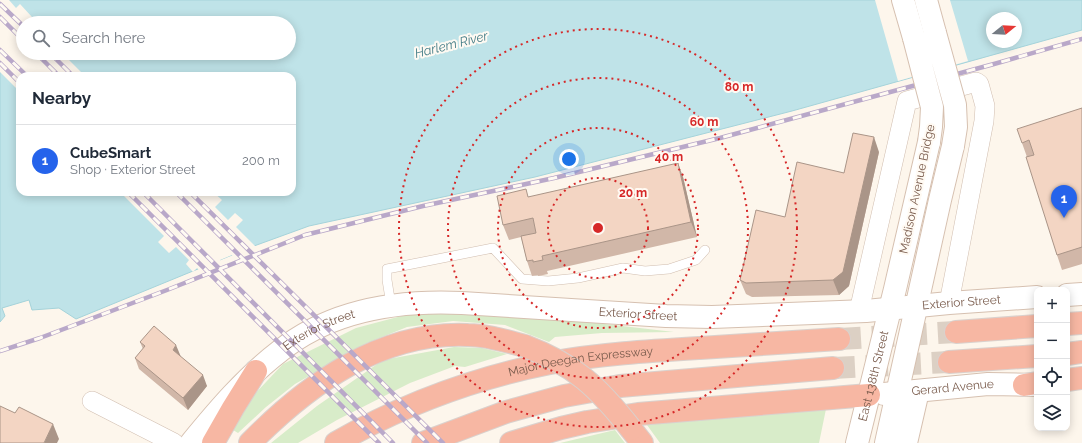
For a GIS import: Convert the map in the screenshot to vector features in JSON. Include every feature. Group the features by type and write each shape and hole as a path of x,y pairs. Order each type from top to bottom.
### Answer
{"highway":[{"path":"1070,324 1082,323"},
{"path":"956,332 1034,326"},
{"path":"250,443 292,404 319,384 360,359 390,346 420,338 458,334 487,337 525,346 568,366 582,376 609,402 636,436"},
{"name":"Major Deegan Expressway","path":"336,443 376,422 431,397 491,377 551,363 642,351 839,339"},
{"path":"1070,354 1082,352"},
{"path":"949,362 1034,356"},
{"path":"423,443 506,412 578,394 620,386 833,368"},
{"path":"214,443 233,408 256,371"},
{"path":"1070,380 1082,378"},
{"path":"511,443 574,425 638,414 869,395"}],"main road":[{"name":"Madison Avenue Bridge","path":"890,309 929,142 932,116 930,96 903,0"},
{"name":"Madison Avenue Bridge","path":"916,307 956,127 955,105 926,0"},
{"path":"1070,295 1082,294"},
{"name":"Exterior Street","path":"191,443 256,371 281,350 306,334 319,328 362,312 391,305 446,302 690,317 712,317 859,311 1034,297"},
{"path":"906,443 908,392 916,307"},
{"name":"East 138th Street","path":"857,443 890,309"},
{"name":"Gerard Avenue","path":"869,395 988,384 1033,384"},
{"path":"1070,387 1082,388"},
{"path":"886,443 908,392"}],"street":[{"path":"859,311 907,101 976,82 979,84 985,106 984,121 949,303"},
{"path":"92,401 174,443"}],"lane":[{"path":"391,305 387,280 388,269 493,248 522,279 548,282 578,278 623,268 645,271 669,269 696,260 705,250"}],"green space":[{"path":"409,314 466,314 553,318 674,332 602,333 555,337 549,342 505,325 453,321 407,327 367,343 295,384 266,407 238,433 233,430 248,401 283,364 356,328"},
{"path":"454,347 482,348 507,354 465,367 455,366 410,383 337,420 298,443 271,443 317,406 383,360"},
{"path":"826,409 819,443 660,443 647,425 708,418"},
{"path":"615,430 625,443 560,443"}],"water":[{"name":"Harlem River","path":"0,0 1082,0 1082,30 1022,47 1022,12 986,12 986,48 1018,48 792,111 535,177 309,226 254,246 76,319 59,308 32,310 29,300 2,308 5,316 0,322"}],"pier":[{"path":"0,0 9,0 16,8 20,4 31,16 16,16 16,60 69,60 81,72 16,72 16,88 0,72"},
{"path":"875,0 950,0 968,61 898,81"},
{"path":"124,196 218,196 222,200 215,207 228,220 235,213 243,220 236,227 256,247 233,257 232,255 220,260 221,262 200,271 197,268 193,272 186,264 189,260 176,247 169,253 158,242 164,236"}],"building":[{"path":"1082,108 1082,247 1057,255 1026,157 1034,155 1029,140 1022,143 1017,129"},
{"path":"853,133 874,137 843,272 833,280 746,283 740,280 756,210 785,217 797,162 844,173"},
{"path":"678,163 691,222 542,256 543,260 533,262 533,260 527,261 521,236 536,233 533,218 503,225 497,196 526,189 528,197"},
{"path":"154,326 176,345 173,350 203,375 183,398 135,358 145,346 140,342"},
{"path":"0,406 15,413 19,407 53,424 44,443 0,443"}],"tunnel":[{"path":"839,339 956,332"},
{"path":"833,368 949,362"}],"railway":[{"path":"0,4 16,19"},
{"path":"0,17 16,33"},
{"path":"0,351 40,338 167,290 305,235 423,206 554,178 720,138 1082,39"},
{"path":"0,50 23,72"},
{"path":"43,60 55,72"},
{"path":"57,60 69,72"},
{"path":"0,63 16,79"},
{"path":"132,196 379,443"},
{"path":"147,196 393,443"},
{"path":"180,196 427,443"},
{"path":"194,196 443,443"}],"place":[{"name":"CubeSmart","path":"1064,218"}]}
